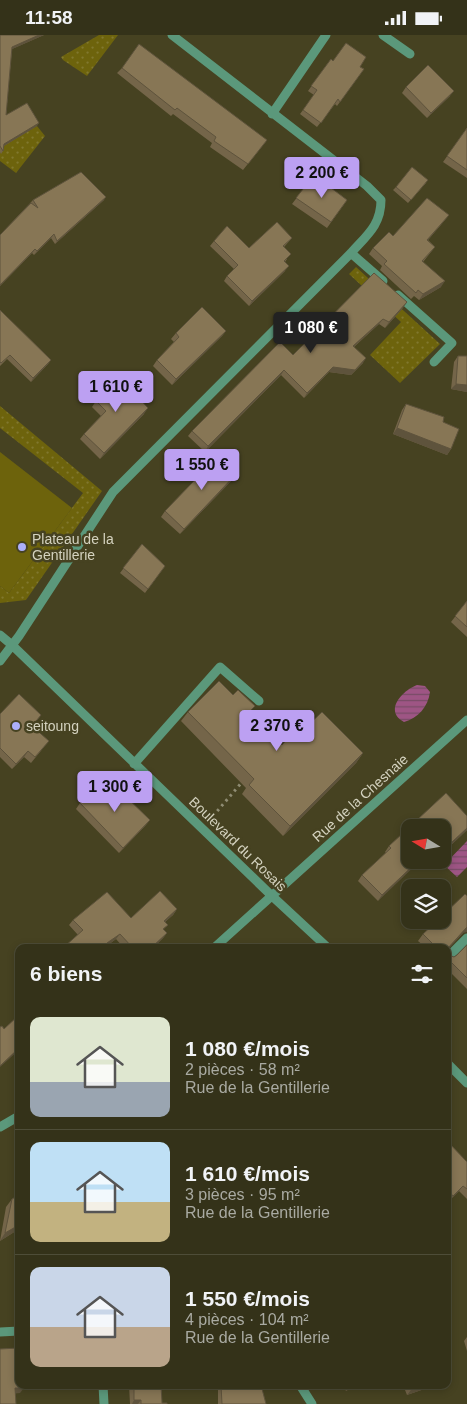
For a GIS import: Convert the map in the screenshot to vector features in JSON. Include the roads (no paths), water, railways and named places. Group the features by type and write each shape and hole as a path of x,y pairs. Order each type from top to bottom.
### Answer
{"street":[{"path":"0,661 113,492 351,253 377,222 381,211 381,199 367,186 172,35"},
{"path":"272,114 326,35"},
{"path":"383,35 410,54"},
{"path":"351,253 452,343 434,362"},
{"name":"Boulevard du Rosais","path":"0,635 272,897 324,944"},
{"path":"134,764 220,667 259,701"},
{"name":"Rue de la Chesnaie","path":"218,944 467,720"},
{"path":"451,954 467,939"},
{"path":"451,1067 467,1083"},
{"path":"0,1127 15,1118"},
{"path":"0,1332 15,1331"},
{"path":"103,1389 104,1404"},
{"path":"303,1389 312,1404"}],"place":[{"name":"Plateau de la Gentillerie","path":"22,547"},
{"name":"seitoung","path":"16,726"}]}
